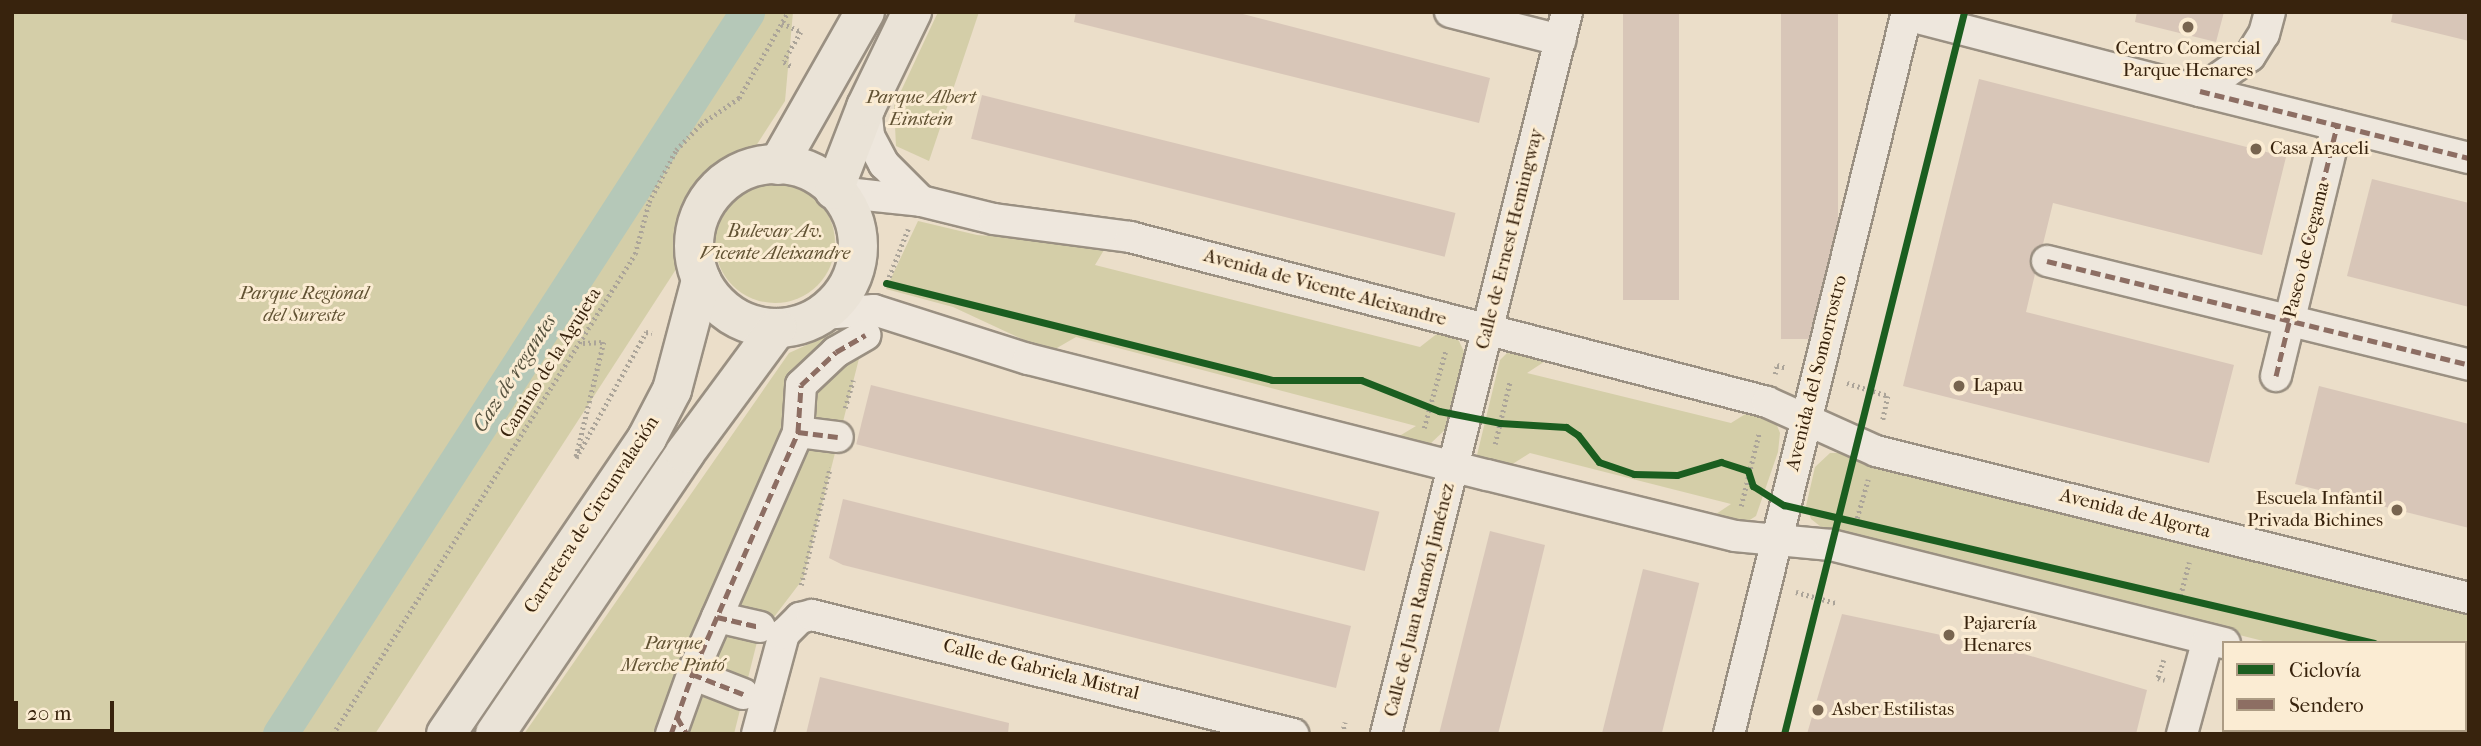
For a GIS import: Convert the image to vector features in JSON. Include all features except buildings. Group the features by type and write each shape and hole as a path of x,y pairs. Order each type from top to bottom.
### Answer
{"main road":[{"path":"778,164 865,12"},
{"path":"836,191 866,107 912,12"},
{"path":"778,164 810,172 836,191 854,222 857,256 846,288 823,314 777,328 740,320 711,296 701,280 694,257 701,211 733,176 755,167 778,164"},
{"name":"Carretera de Circunvalación","path":"446,734 647,438 672,390 701,280"},
{"name":"Carretera de Circunvalación","path":"495,734 685,453 777,328"}],"street":[{"path":"1450,12 1563,26"},
{"path":"2200,90 2250,56 2264,34 2270,12"},
{"path":"1907,14 2469,158"},
{"name":"Avenida del Somorrostro","path":"1729,734 1907,14"},
{"name":"Calle de Ernest Hemingway","path":"1454,466 1563,26"},
{"path":"866,107 869,136 884,164 920,201"},
{"name":"Paseo de Cegama","path":"2276,376 2337,125"},
{"name":"Avenida de Vicente Aleixandre","path":"836,191 920,201 994,219 1130,237 1807,416"},
{"path":"2047,261 2469,365"},
{"path":"823,314 1028,359 1735,536 1831,545 2217,641 2182,734"},
{"path":"679,728 692,674 798,432 801,385 870,323"},
{"name":"Avenida de Algorta","path":"1807,416 1866,447 2469,598"},
{"path":"798,432 838,437"},
{"name":"Calle de Juan Ramón Jiménez","path":"1386,734 1454,466"},
{"path":"718,617 775,627 757,734"},
{"name":"Calle de Gabriela Mistral","path":"775,627 800,618 828,617 1294,734"},
{"path":"692,674 743,694"}],"path":[{"path":"782,23 801,32 784,62"},
{"path":"775,627 799,595 838,437 870,323 920,201"},
{"path":"886,283 898,286"},
{"path":"1417,455 1453,321"},
{"path":"1855,524 1874,376"},
{"path":"1866,447 1888,396"},
{"path":"1418,404 1514,425"},
{"path":"1739,468 1748,471 1753,486 1784,505"},
{"path":"1815,610 1838,519 1868,527"},
{"path":"2167,594 2192,599"},
{"path":"1342,734 1345,722"}],"green space":[{"name":"Parque Regional del Sureste","path":"12,12 793,12 785,101 375,734 12,734"},
{"name":"Parque Albert Einstein","path":"938,12 979,12 929,161 896,146 894,106"},
{"name":"Bulevar Av. Vicente Aleixandre","path":"775,183 798,187 818,200 831,220 835,243 831,266 818,286 798,299 775,303 752,299 732,286 719,266 715,243 719,220 732,200 752,187"},
{"name":"Bulevar Av. Vicente Aleixandre","path":"918,221 977,235 1107,245 1095,265 1420,347 1443,329 1459,341 1466,356 1450,425 1429,445 1391,441 1416,426 1076,337 1050,352 953,307 886,289"},
{"name":"Parque Merche Pintó","path":"833,333 865,335 803,579 758,638 734,734 524,734 789,353"},
{"path":"1511,349 1553,356 1527,373 1731,423 1755,408 1774,418 1780,433 1778,452 1756,516 1742,525 1710,518 1731,504 1530,453 1503,470 1480,460 1477,455 1500,360"},
{"path":"1830,453 1844,453 2469,610 2469,692 2467,641 2263,641 1825,530 1811,519 1806,506 1815,467"}],"waterway":[{"name":"Caz de regantes","path":"280,734 747,12"}],"marked path":[{"path":"2200,91 2469,158"},
{"path":"2276,376 2337,125"},
{"path":"2047,261 2469,365"},
{"path":"671,734 695,667 798,432 801,385 836,352 865,335"},
{"path":"798,432 838,437"},
{"path":"717,617 760,627"},
{"path":"692,674 743,694"},
{"path":"677,717 687,734"}],"cycle path":[{"path":"1784,734 1964,12"},
{"path":"886,283 1272,380 1361,380 1439,411 1500,423 1566,427 1578,435 1599,462 1634,474 1677,475 1721,462 1748,471 1753,486 1784,505 2365,641"}],"place":[{"name":"Centro Comercial Parque Henares","path":"2188,27"},
{"name":"Casa Araceli","path":"2256,149"},
{"name":"Lapau","path":"1959,386"},
{"name":"Escuela Infantil Privada Bichines","path":"2397,510"},
{"name":"Pajarería Henares","path":"1949,635"},
{"name":"Asber Estilistas","path":"1818,710"}]}
